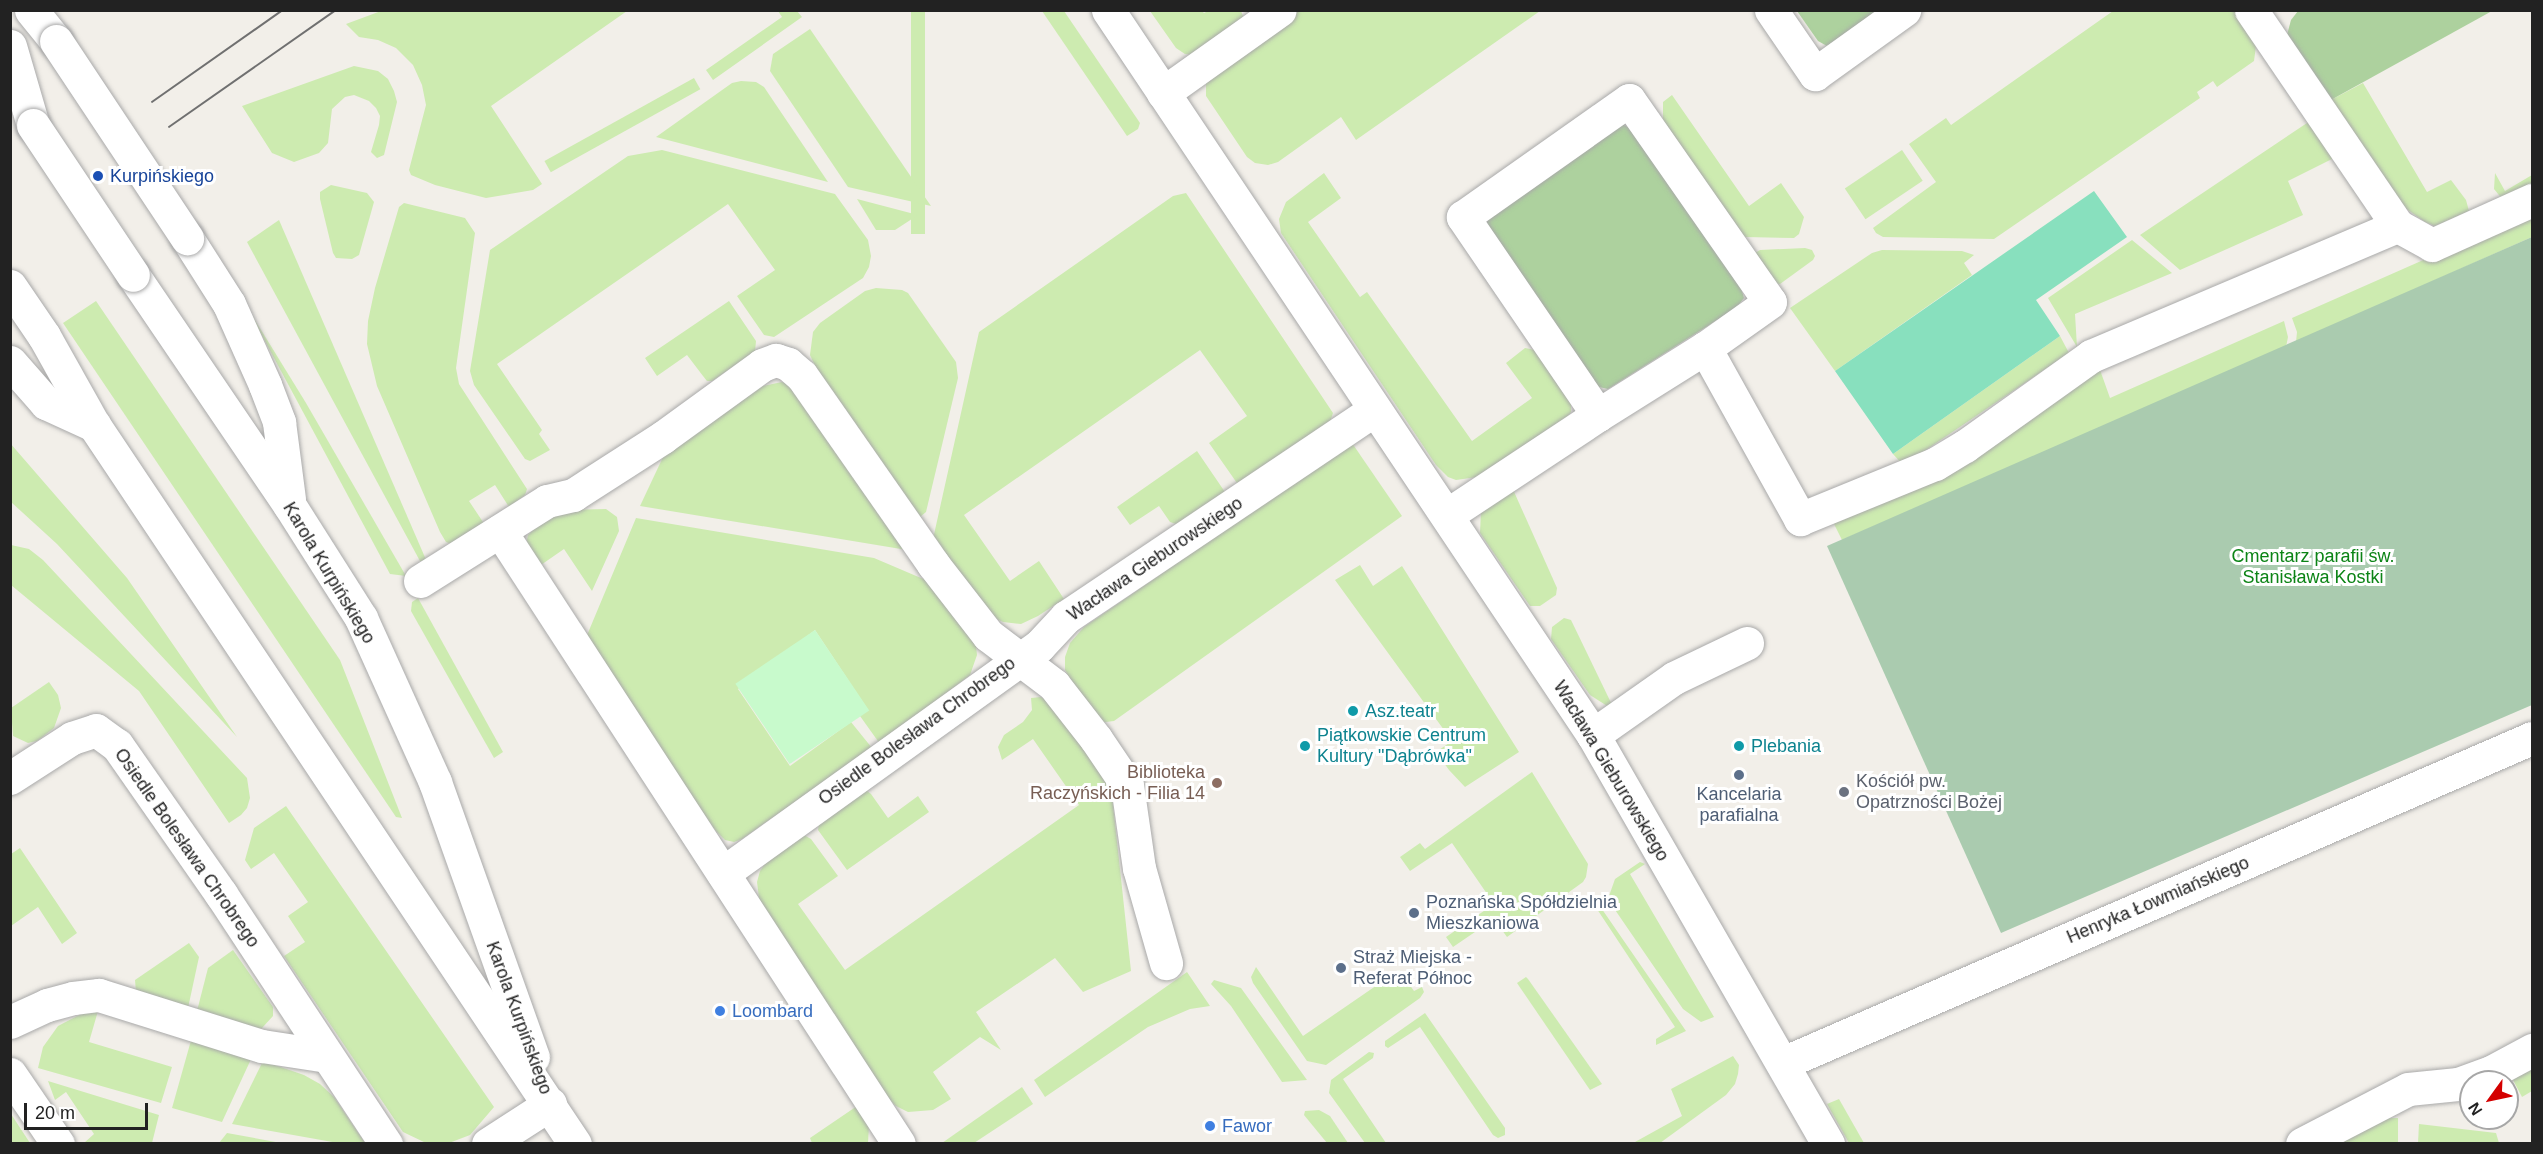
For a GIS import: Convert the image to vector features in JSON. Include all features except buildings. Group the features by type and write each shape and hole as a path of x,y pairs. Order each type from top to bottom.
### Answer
{"street":[{"path":"31,10 56,41 229,304 275,413 290,506"},
{"name":"Wacława Gieburowskiego","path":"1108,10 1593,735 1828,1143"},
{"path":"1163,93 1280,10"},
{"path":"1771,10 1815,74 1904,10"},
{"path":"2263,15 2398,226 2432,245 2532,200"},
{"name":"Karola Kurpińskiego","path":"13,68 33,125 290,506 361,618 435,782 550,1104"},
{"path":"1447,515 1598,415 1705,348 1770,302 1629,100 1463,217 1598,415"},
{"path":"1705,348 1800,519 1935,464 1965,446 2091,356 2398,226"},
{"name":"Karola Kurpińskiego","path":"10,286 44,336 94,425 575,1143"},
{"name":"Osiedle Bolesława Chrobrego","path":"500,531 547,501 573,495 663,437 762,365 777,360 802,376 933,564 988,635 1021,658 723,873"},
{"path":"10,362 46,404 94,425"},
{"name":"Wacława Gieburowskiego","path":"1021,658 1039,646 1066,617 1374,410"},
{"path":"420,581 500,531 899,1143"},
{"path":"1593,735 1674,678 1747,643"},
{"path":"1021,658 1054,685 1096,739 1127,786 1139,868 1166,963"},
{"name":"Osiedle Bolesława Chrobrego","path":"10,778 72,738 96,730 117,745 221,894 386,1143"},
{"name":"Henryka Łowmiańskiego","path":"1783,1063 2532,738"},
{"path":"10,1022 47,1005 73,998 99,995 262,1046 327,1056"},
{"path":"2302,1143 2408,1089 2458,1084 2491,1072 2532,1050"},
{"path":"10,1074 58,1143"},
{"path":"488,1143 550,1104"}],"green space":[{"path":"381,11 627,11 491,106 542,184 533,190 486,198 435,185 411,175 409,170 426,105 422,85 413,65 396,48 378,40 359,37 346,24"},
{"path":"778,11 797,11 802,17 713,80 706,70 782,17"},
{"path":"911,11 925,11 925,234 911,234"},
{"path":"1042,11 1064,11 1140,123 1138,129 1127,136"},
{"path":"1150,11 1202,11 1204,13 1241,11 1245,21 1193,55 1185,54 1176,48"},
{"path":"1299,11 1540,11 1356,140 1341,117 1278,162 1268,165 1255,163 1247,157 1206,96 1206,81 1210,73"},
{"path":"1797,11 1889,11 1827,46 1818,41"},
{"path":"2113,11 2238,11 2257,38 2254,61 2217,87 2213,81 2197,92 2200,98 1994,239 1883,237 1876,233 1873,228 1936,182 1909,144 1946,118 1951,125"},
{"path":"2298,11 2492,11 2329,101 2287,35 2291,20"},
{"path":"810,29 931,206 848,187 770,71 773,54"},
{"path":"354,66 378,71 388,79 394,91 397,102 384,155 377,158 371,152 379,125 380,116 376,108 369,101 354,95 345,97 332,109 328,143 319,153 294,162 272,153 242,106"},
{"path":"694,78 700,89 551,172 544,161"},
{"path":"756,82 764,87 828,182 656,137 732,83"},
{"path":"2363,83 2427,192 2451,180 2466,200 2469,211 2435,226 2425,222 2401,205 2329,101"},
{"path":"1672,95 1749,206 1781,183 1804,217 1799,234 1794,238 1745,237 1738,232 1663,126 1663,102"},
{"path":"2313,119 2334,158 2288,181 2303,215 2180,270 2140,235"},
{"path":"1615,125 1624,125 1631,129 1741,288 1744,298 1736,308 1608,389 1599,387 1591,379 1485,228 1489,216"},
{"path":"662,150 835,194 868,240 871,256 869,267 863,278 774,337 764,335 737,296 775,270 728,204 497,364 542,430 539,434 550,450 530,461 525,459 474,385 470,371 490,250 628,156"},
{"path":"1902,150 1923,181 1865,219 1845,189"},
{"path":"1324,173 1341,198 1308,222 1360,297 1367,292 1472,441 1532,398 1506,363 1525,348 1535,350 1571,404 1571,412 1565,420 1477,477 1456,480 1448,477 1436,465 1281,233 1279,219 1286,202"},
{"path":"2495,173 2505,191 2532,175 2532,186 2503,200 2494,189"},
{"path":"331,185 367,193 374,202 359,255 352,259 336,258 333,253 320,199 320,192"},
{"path":"2094,191 2127,237 2036,300 2060,336 1893,454 1835,371"},
{"path":"1186,193 1333,413 1330,422 1239,486 1209,443 1247,416 1200,350 964,515 1010,581 1039,561 1064,599 1021,624 1003,622 990,616 933,539 979,332 1173,196"},
{"path":"857,199 918,215 895,230 876,230"},
{"path":"404,203 465,218 475,233 456,368 459,384 527,489 525,495 509,507 495,485 469,501 485,525 454,545 446,542 440,532 377,386 367,344 368,321 375,288 399,207"},
{"path":"2532,212 2532,237 2296,342 2297,332 2292,318"},
{"path":"279,220 427,562 420,561 247,242"},
{"name":"Cmentarz parafii św. Stanisława Kostki","path":"2532,237 2532,705 2001,933 1827,546"},
{"path":"2132,240 2172,273 2075,314 2077,347 2048,298"},
{"path":"1805,248 1812,250 1815,256 1813,260 1780,284 1772,283 1755,253 1760,250"},
{"path":"1882,250 1962,251 1974,255 1964,263 1972,275 1835,371 1790,308 1872,253"},
{"path":"876,288 902,290 908,293 956,362 958,378 926,512 920,517 816,368 810,355 813,332 820,323 865,291"},
{"path":"96,301 340,660 402,818 396,817 63,323"},
{"path":"729,301 756,341 755,352 712,381 707,381 687,355 657,376 645,358"},
{"path":"245,304 306,403 406,576 390,574"},
{"path":"2284,321 2288,337 2286,347 1842,540 1833,522 1977,457 2037,416 2087,372 2099,367 2110,398"},
{"path":"2060,336 2069,353 1920,454 1902,464 1893,454"},
{"path":"782,382 792,386 907,550 640,506 664,455 763,386"},
{"path":"10,443 127,578 237,737 57,544 11,502"},
{"path":"1352,443 1402,516 1114,721 1098,723 1065,670 1065,657 1070,643 1084,627"},
{"path":"1197,451 1227,495 1179,525 1170,522 1159,506 1130,525 1117,507"},
{"path":"1511,485 1557,588 1556,595 1540,606 1530,606 1480,533 1481,511"},
{"path":"606,509 617,517 619,531 592,591 564,549 538,567 526,544 528,535 535,528 565,510"},
{"path":"636,518 874,558 935,584 976,646 977,655 970,675 880,744 860,716 868,710 815,630 738,689 790,766 851,722 872,748 742,839 734,842 725,840 715,830 585,640"},
{"path":"11,545 29,549 43,560 247,778 250,798 247,808 241,815 229,823 139,691 11,585"},
{"path":"1360,565 1373,586 1402,566 1519,752 1465,787 1436,752 1452,741 1335,580"},
{"path":"418,598 503,752 494,758 411,611 412,602"},
{"path":"1564,618 1571,620 1615,711 1590,695 1551,639 1552,627"},
{"path":"815,630 869,710 790,764 735,684"},
{"path":"49,682 58,695 61,708 54,728 37,741 28,743 13,736 11,708"},
{"path":"1041,697 1050,703 1111,786 1131,971 1083,992 1055,958 976,1012 1001,1050 980,1037 933,1072 951,1099 933,1110 908,1112 896,1106 884,1094 760,906 757,882 760,871 767,861 804,835 811,839 838,876 798,904 845,970 1079,805 1033,739 1002,760 998,747 1004,735 1023,722 1032,710 1031,698"},
{"path":"1532,772 1588,864 1586,877 1583,882 1507,937 1494,919 1453,947 1446,937 1494,904 1452,843 1410,871 1400,857 1420,843 1425,849"},
{"path":"866,790 888,818 918,796 929,812 847,870 818,830 819,823"},
{"path":"286,806 494,1107 470,1135 449,1143 426,1143 403,1132 284,956 305,942 288,916 308,902 274,853 251,869 245,860 254,828"},
{"path":"20,848 77,933 62,944 38,907 11,926 11,854"},
{"path":"1640,862 1645,864 1630,874 1714,1017 1701,1022 1683,1009 1611,904 1609,896 1615,879"},
{"path":"1595,899 1686,1031 1656,1045 1656,1039 1675,1027 1591,900"},
{"path":"189,943 199,957 188,1008 136,992 135,980"},
{"path":"233,950 273,1007 273,1016 262,1028 253,1030 197,1011 208,968"},
{"path":"1256,967 1303,1036 1399,970 1414,991 1422,987 1424,992 1420,998 1326,1065 1307,1061 1253,983 1251,977"},
{"path":"1187,972 1210,1006 1190,1009 1148,1027 1045,1097 1034,1080"},
{"path":"1526,977 1602,1084 1590,1090 1517,983"},
{"path":"1214,980 1241,988 1307,1080 1282,1082 1231,1006 1211,984"},
{"path":"98,1011 89,1042 172,1067 161,1103 38,1068 43,1047 58,1026 83,1013"},
{"path":"1425,1013 1505,1128 1505,1135 1498,1138 1493,1135 1420,1027 1388,1048 1385,1046 1385,1041"},
{"path":"192,1037 252,1057 222,1122 172,1108"},
{"path":"1369,1052 1374,1053 1373,1058 1343,1079 1386,1143 1365,1143 1329,1093 1331,1080"},
{"path":"1733,1056 1739,1065 1738,1074 1735,1084 1726,1095 1660,1143 1635,1142 1682,1116 1671,1089"},
{"path":"263,1061 304,1075 320,1084 334,1097 365,1143 338,1143 232,1124"},
{"path":"2532,1064 2532,1091 2522,1097 2519,1091 2519,1071"},
{"path":"48,1081 159,1115 152,1143 84,1143 94,1134 66,1092 55,1100"},
{"path":"1022,1087 1033,1104 974,1143 942,1143"},
{"path":"1839,1099 1864,1143 1849,1143 1827,1104"},
{"path":"860,1104 869,1125 868,1143 812,1143 810,1138"},
{"path":"1319,1110 1330,1116 1348,1143 1327,1143 1304,1115 1305,1111"},
{"path":"11,1114 30,1143 11,1143"},
{"path":"2376,1118 2398,1118 2398,1143 2328,1144"},
{"path":"2419,1124 2496,1133 2499,1143 2418,1143"},
{"path":"227,1133 281,1143 219,1143"}],"tram line":[{"path":"152,102 283,10"},
{"path":"169,127 336,10"}],"place":[{"name":"Kurpińskiego","path":"98,176"},
{"name":"Asz.teatr","path":"1353,711"},
{"name":"Piątkowskie Centrum Kultury \"Dąbrówka\"","path":"1305,746"},
{"name":"Plebania","path":"1739,746"},
{"name":"Kancelaria parafialna","path":"1739,775"},
{"name":"Biblioteka Raczyńskich - Filia 14","path":"1217,783"},
{"name":"Kościół pw. Opatrzności Bożej","path":"1844,792"},
{"name":"Poznańska Spółdzielnia Mieszkaniowa","path":"1414,913"},
{"name":"Straż Miejska - Referat Północ","path":"1341,968"},
{"name":"Loombard","path":"720,1011"},
{"name":"Fawor","path":"1210,1126"}]}
